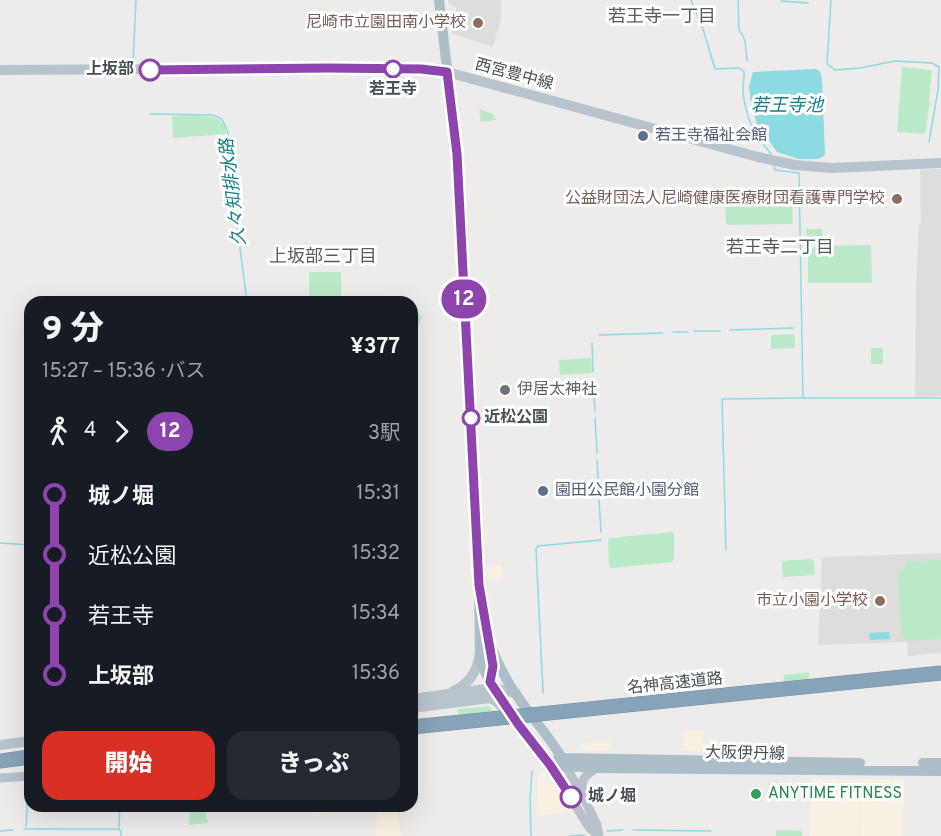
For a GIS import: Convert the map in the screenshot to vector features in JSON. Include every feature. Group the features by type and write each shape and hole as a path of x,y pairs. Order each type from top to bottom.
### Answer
{"highway":[{"name":"名神高速道路","path":"418,717 941,663"},
{"name":"名神高速道路","path":"418,726 941,673"},
{"path":"0,760 24,758"},
{"path":"0,770 24,768"}],"main road":[{"path":"439,0 457,154 479,585 480,659 490,686 550,765"},
{"name":"西宮豊中線","path":"0,70 421,69 447,72 773,161 813,168 941,163"},
{"path":"468,701 490,686 493,666 479,585"},
{"path":"485,627 496,657 516,693 554,744 563,762"},
{"path":"438,696 459,689 464,684 474,672 480,652"},
{"path":"418,698 490,686 516,693"},
{"path":"418,707 490,698 516,720"},
{"path":"0,751 24,743"},
{"path":"0,745 24,747"},
{"name":"大阪伊丹線","path":"563,762 597,768 941,771"},
{"name":"大阪伊丹線","path":"550,765 563,762 941,764"}],"street":[{"path":"563,762 597,825 598,836"},
{"path":"550,765 589,827 598,836"},
{"path":"582,794 583,780 597,768"},
{"path":"0,778 24,776"}],"shaded area":[{"name":"尼崎市立園田南小学校","path":"448,0 501,0 501,19 493,47 451,33 451,27 456,28 456,7 449,4"},
{"path":"941,169 941,396 915,397 916,286 919,224 921,223 920,170"},
{"name":"市立小園小学校","path":"941,553 941,653 908,656 907,642 818,645 822,559 825,557"},
{"path":"501,565 503,579 488,581 487,567"},
{"path":"684,731 704,731 703,751 683,751"},
{"path":"611,742 611,748 581,751 581,743"},
{"path":"544,771 572,812 537,815 538,772"},
{"path":"814,779 860,779 858,836 810,836 811,781"},
{"path":"861,779 904,779 903,836 859,836"},
{"path":"309,812 334,812 318,814"},
{"path":"377,812 398,812 401,836 376,836"}],"green space":[{"path":"902,67 932,70 925,134 897,132"},
{"path":"479,109 493,114 496,120 481,122"},
{"path":"197,115 216,118 223,124 226,134 173,138 172,116"},
{"path":"790,196 792,197 793,222 791,224 728,225 725,197"},
{"path":"806,229 822,229 823,244 807,244"},
{"path":"871,245 872,283 808,283 808,251 816,246"},
{"path":"309,272 341,272 341,296 309,296"},
{"path":"418,312 422,317 418,328"},
{"path":"793,334 795,348 771,349 771,335"},
{"path":"871,348 883,348 883,364 871,364"},
{"path":"591,358 591,373 560,375 559,360"},
{"path":"674,533 674,559 672,562 609,567 608,541 610,538"},
{"path":"811,559 814,561 815,575 783,577 782,561"},
{"path":"941,560 941,639 907,641 901,634 898,570 905,570 905,562"},
{"path":"809,672 808,690 782,693 784,675"},
{"path":"489,706 500,721 461,726 457,709"},
{"path":"190,812 205,812 208,823 189,825"},
{"path":"776,830 801,831 802,836 776,836"}],"water":[{"name":"若王寺池","path":"815,69 820,72 822,80 825,154 817,159 799,159 777,152 757,124 751,106 749,86 753,72"},
{"path":"889,632 890,639 870,640 869,633"}],"waterway":[{"name":"久々知排水路","path":"133,64 136,0"},
{"path":"691,0 715,69 738,68 744,72 744,102 749,118 755,133 771,154"},
{"path":"738,0 739,30 745,41 747,61"},
{"path":"831,0 827,64 835,70 895,61 932,63 939,67 938,90 929,142"},
{"path":"781,1 808,3"},
{"name":"久々知排水路","path":"150,114 212,115 223,121 228,133 229,164 246,296"},
{"path":"774,165 775,170 799,173 803,398 941,398"},
{"path":"730,330 793,328"},
{"path":"694,331 720,331"},
{"path":"673,332 688,332"},
{"path":"599,335 663,333"},
{"path":"592,343 593,372"},
{"path":"593,380 595,411"},
{"path":"726,550 722,399 802,398"},
{"path":"595,418 597,453"},
{"path":"597,460 599,493"},
{"path":"599,500 601,532"},
{"path":"543,693 536,549 538,546 601,540"},
{"name":"久々知排水路","path":"0,543 24,545"},
{"path":"531,836 532,771"},
{"path":"26,827 27,812"},
{"path":"24,829 118,829 120,812"},
{"path":"119,829 121,836"},
{"path":"0,831 13,830"},
{"path":"607,831 623,830"},
{"path":"633,830 711,831"},
{"path":"569,836 584,835"}],"bus line":[{"name":"12","path":"150,70 328,68 421,69 447,72 457,154 479,585 493,666 490,682 571,797"}],"place":[{"name":"尼崎市立園田南小学校","path":"478,23"},
{"name":"若王寺","path":"393,69"},
{"name":"上坂部","path":"150,70"},
{"name":"若王寺福祉会館","path":"643,136"},
{"name":"公益財団法人尼崎健康医療財団看護専門学校","path":"897,199"},
{"name":"伊居太神社","path":"505,390"},
{"name":"近松公園","path":"471,418"},
{"name":"園田公民館小園分館","path":"543,491"},
{"name":"市立小園小学校","path":"880,601"},
{"name":"ANYTIME FITNESS","path":"756,794"},
{"name":"城ノ堀","path":"571,797"}],"district":[{"name":"若王寺一丁目","path":"662,17"},
{"name":"若王寺二丁目","path":"780,248"},
{"name":"上坂部三丁目","path":"323,257"}]}
